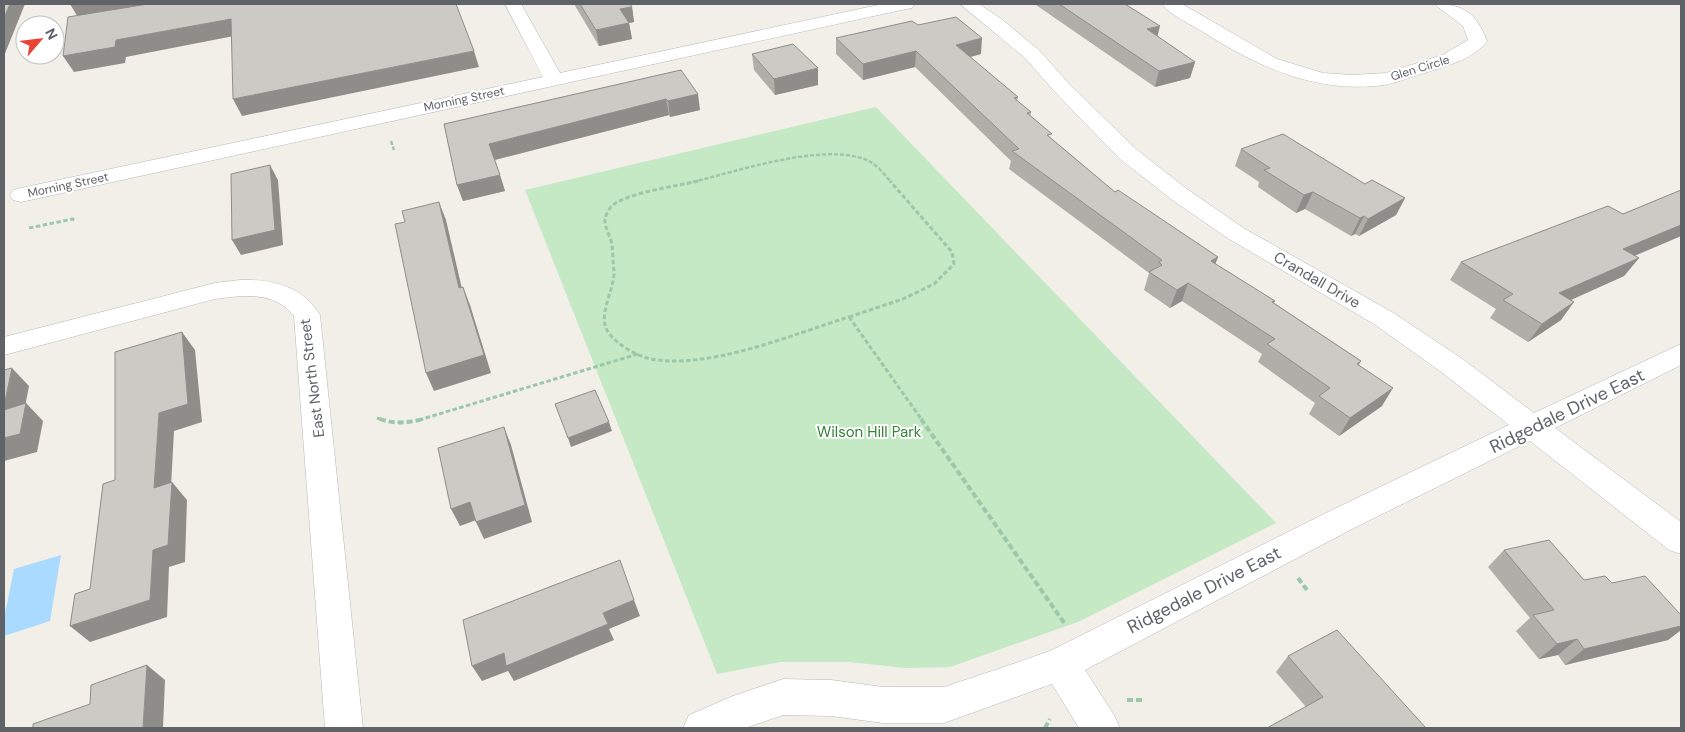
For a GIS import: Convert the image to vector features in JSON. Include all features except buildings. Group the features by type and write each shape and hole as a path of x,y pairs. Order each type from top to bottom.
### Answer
{"street":[{"path":"513,4 554,80"},
{"name":"Morning Street","path":"21,195 906,4"},
{"name":"Crandall Drive","path":"968,4 994,22 1032,54 1063,89 1128,154 1179,194 1237,234 1383,318 1454,366 1681,540"},
{"name":"Glen Circle","path":"1171,4 1257,57 1280,68 1308,76 1348,80 1385,79 1461,55 1478,41 1471,23 1442,4"},
{"name":"East North Street","path":"4,346 215,291 238,288 265,289 288,295 300,304 306,315 308,334 344,728"},
{"name":"Ridgedale Drive East","path":"702,728 734,714 784,697 832,698 882,705 944,705 1072,657 1342,519 1681,354"},
{"path":"1072,657 1101,728"}],"path":[{"path":"813,154 841,154 869,161 880,170 952,252 954,264 934,284 904,299 849,317 732,352 688,361 649,358 630,351 606,330 605,312 614,279 612,245 605,220 610,207 621,198 655,189 813,154"},
{"path":"30,228 73,219 72,222"},
{"path":"849,317 1072,657"},
{"path":"377,418 388,422 413,422 638,354"},
{"path":"1126,700 1144,700"},
{"path":"1045,728 1052,716"}],"green space":[{"name":"Wilson Hill Park","path":"876,107 1276,523 1078,622 950,667 906,668 849,662 780,662 717,674 525,190"}],"water":[{"path":"61,555 50,621 4,636 4,619 14,569"}]}
